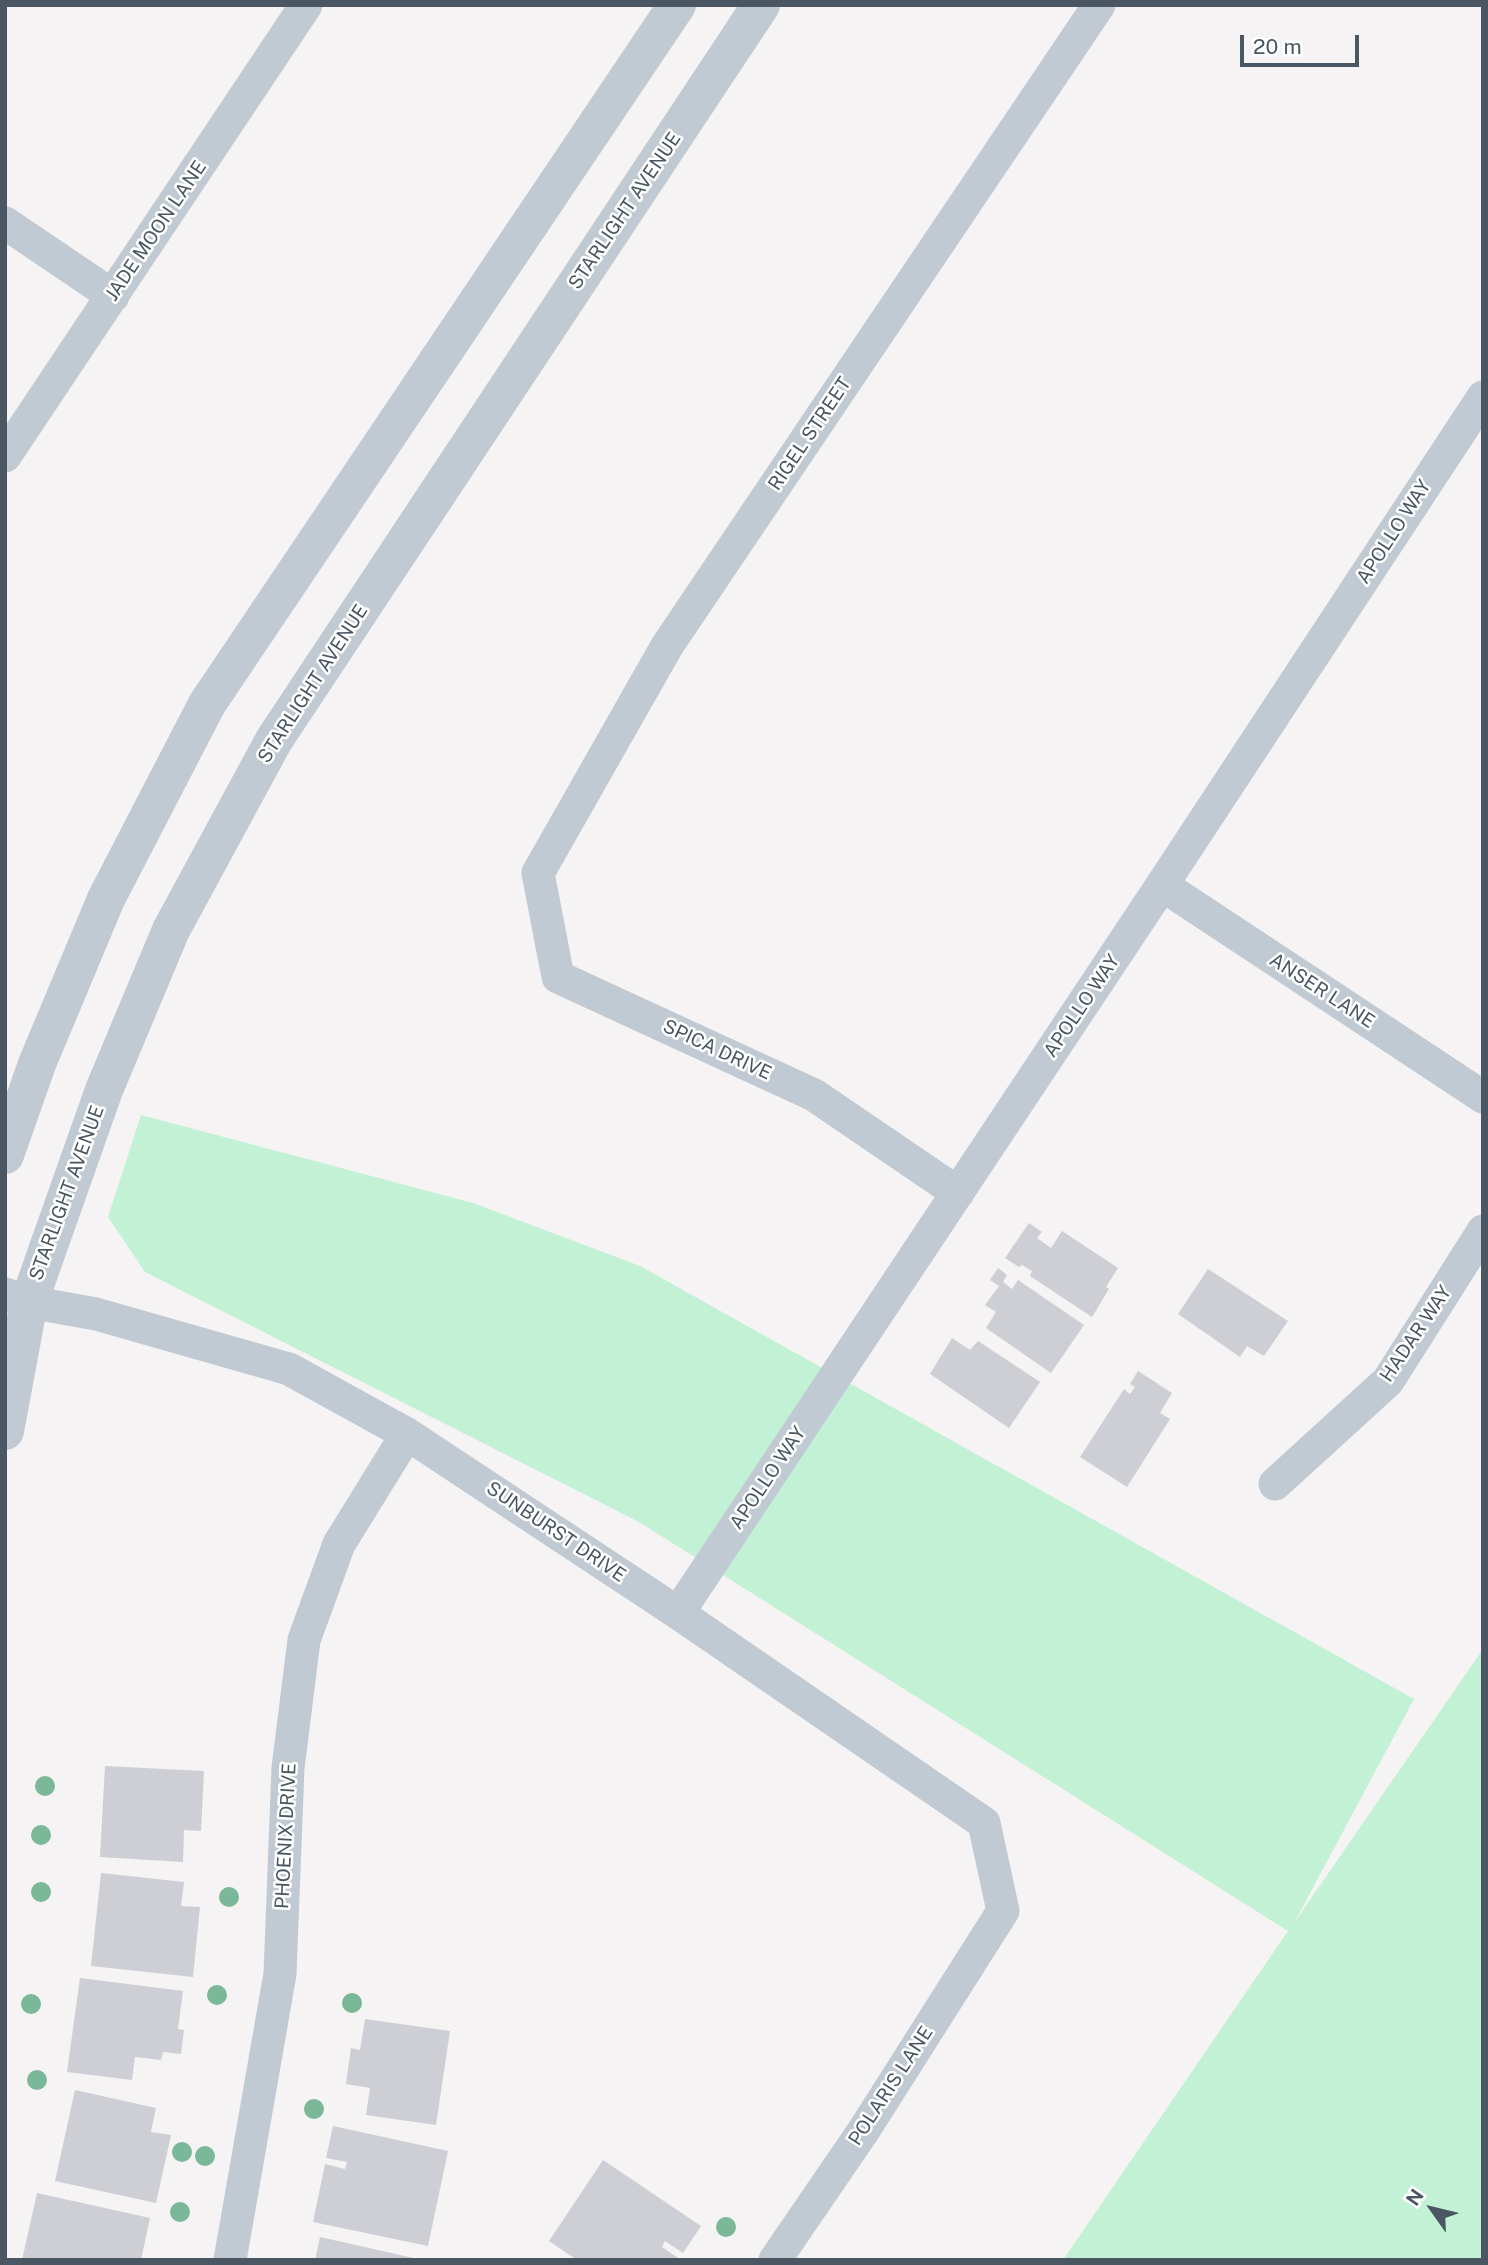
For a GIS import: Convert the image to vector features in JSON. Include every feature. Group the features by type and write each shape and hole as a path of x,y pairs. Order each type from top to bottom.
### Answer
{"street":[{"name":"JADE MOON LANE","path":"5,456 306,5"},
{"path":"5,1155 37,1064 106,899 207,704 677,5"},
{"name":"STARLIGHT AVENUE","path":"5,1431 17,1298 171,930 274,740 761,5"},
{"name":"RIGEL STREET","path":"538,873 667,646 1098,5"},
{"path":"5,223 113,296"},
{"name":"APOLLO WAY","path":"678,1612 1483,397"},
{"name":"SPICA DRIVE","path":"538,873 558,977 814,1095 958,1192"},
{"name":"ANSER LANE","path":"1162,885 1483,1097"},
{"name":"HADAR WAY","path":"1275,1484 1388,1381 1483,1231"},
{"name":"SUNBURST DRIVE","path":"17,1298 96,1314 289,1369 407,1434 678,1612 984,1823 1003,1911"},
{"name":"PHOENIX DRIVE","path":"230,2260 280,1974 288,1768 304,1640 339,1544 407,1434"},
{"name":"POLARIS LANE","path":"775,2260 864,2130 1003,1911"}],"green space":[{"path":"141,1115 473,1203 640,1266 1414,1699 1294,1923 1483,1649 1483,2260 1063,2260 1288,1931 639,1522 145,1272 108,1217"}],"building":[{"path":"1029,1223 1042,1232 1037,1238 1051,1248 1062,1231 1118,1268 1092,1317 1030,1276 1032,1271 1005,1258"},
{"path":"998,1268 1007,1275 1003,1282 1012,1289 1018,1280 1084,1325 1051,1373 986,1328 996,1312 985,1305 999,1286 990,1280"},
{"path":"1208,1269 1288,1321 1264,1356 1247,1346 1240,1357 1178,1314"},
{"path":"952,1338 970,1350 978,1341 1040,1382 1009,1428 930,1374"},
{"path":"1138,1371 1172,1393 1160,1413 1170,1419 1127,1487 1080,1457 1124,1389 1130,1394 1135,1387 1130,1384"},
{"path":"105,1766 204,1771 201,1831 184,1830 183,1862 100,1857"},
{"path":"101,1873 184,1882 181,1906 200,1907 193,1977 91,1966"},
{"path":"80,1978 183,1991 178,2029 184,2030 181,2054 163,2052 161,2060 135,2057 132,2080 67,2072"},
{"path":"365,2019 450,2031 436,2125 366,2115 370,2088 346,2084 351,2048 360,2050"},
{"path":"75,2090 156,2108 151,2132 171,2135 156,2203 55,2181"},
{"path":"333,2126 448,2151 428,2246 313,2222 325,2164 345,2169 347,2162 326,2158"},
{"path":"603,2160 701,2226 683,2253 665,2241 662,2247 681,2260 577,2260 549,2241"},
{"path":"37,2193 150,2218 141,2260 22,2260"},
{"path":"320,2237 418,2259 418,2260 315,2260"}]}
